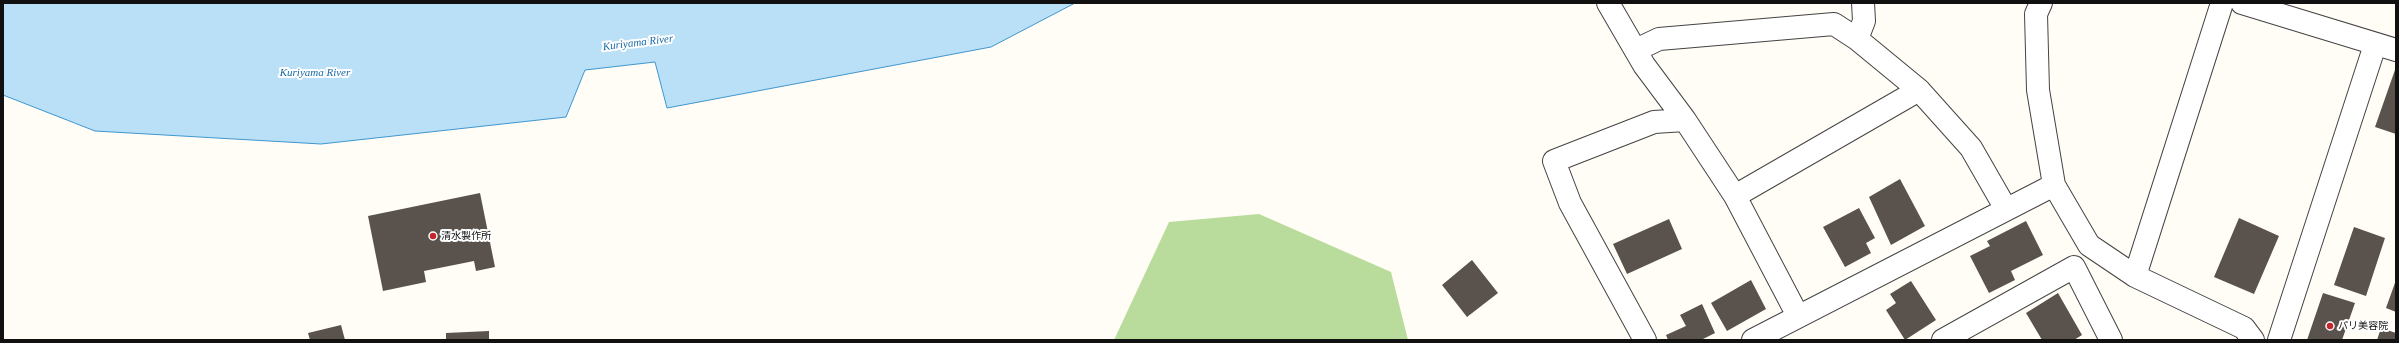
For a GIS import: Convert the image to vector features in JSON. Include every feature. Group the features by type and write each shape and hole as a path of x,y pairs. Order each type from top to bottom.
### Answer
{"street":[{"path":"1608,3 1636,50 1685,120 1735,196 1798,316"},
{"path":"1857,39 1864,21 1863,3"},
{"path":"2041,3 2036,14 2038,90 2054,185 2089,245 2135,276 2244,328 2253,340"},
{"path":"2135,276 2222,3"},
{"path":"2242,3 2386,48 2279,340"},
{"path":"1636,50 1659,39 1834,24 1857,39 1919,90 1971,148 2006,209"},
{"path":"1735,196 1919,90"},
{"path":"1645,340 1570,203 1554,161 1654,122 1685,120"},
{"path":"1753,340 2054,185"},
{"path":"1947,339 2074,267 2111,340"}],"green space":[{"path":"1259,214 1391,272 1408,340 1114,340 1169,222"}],"water":[{"name":"Kuriyama River","path":"3,3 1075,3 991,47 667,108 655,62 585,70 566,117 321,144 95,131 3,95"}],"building":[{"path":"2396,67 2396,134 2375,127"},
{"path":"1900,179 1925,226 1891,245 1869,197"},
{"path":"480,193 495,267 476,271 474,261 424,271 426,282 383,291 368,216"},
{"path":"1859,208 1875,238 1866,243 1871,253 1845,267 1823,227"},
{"path":"2239,218 2279,236 2254,294 2214,277"},
{"path":"1669,219 1682,249 1627,274 1613,244"},
{"path":"2026,221 2043,255 2011,271 2015,280 1989,293 1970,256 1990,246 1987,241"},
{"path":"2354,227 2385,238 2366,296 2334,285"},
{"path":"1472,260 1498,293 1467,317 1442,285"},
{"path":"1751,280 1766,309 1727,331 1711,303"},
{"path":"2396,280 2396,312 2386,308"},
{"path":"1911,281 1936,320 1905,340 1886,310 1896,303 1890,294"},
{"path":"2058,293 2082,335 2074,340 2042,340 2026,313"},
{"path":"2323,293 2355,303 2342,340 2307,340"},
{"path":"1702,304 1715,333 1701,340 1668,340 1666,335 1686,326 1680,315"},
{"path":"341,325 345,340 310,340 308,333"},
{"path":"2381,328 2396,333 2396,340 2377,340"},
{"path":"489,331 489,340 446,340 446,333"}],"place":[{"name":"清水製作所","path":"433,236"},
{"name":"パリ美容院","path":"2330,326"}]}
